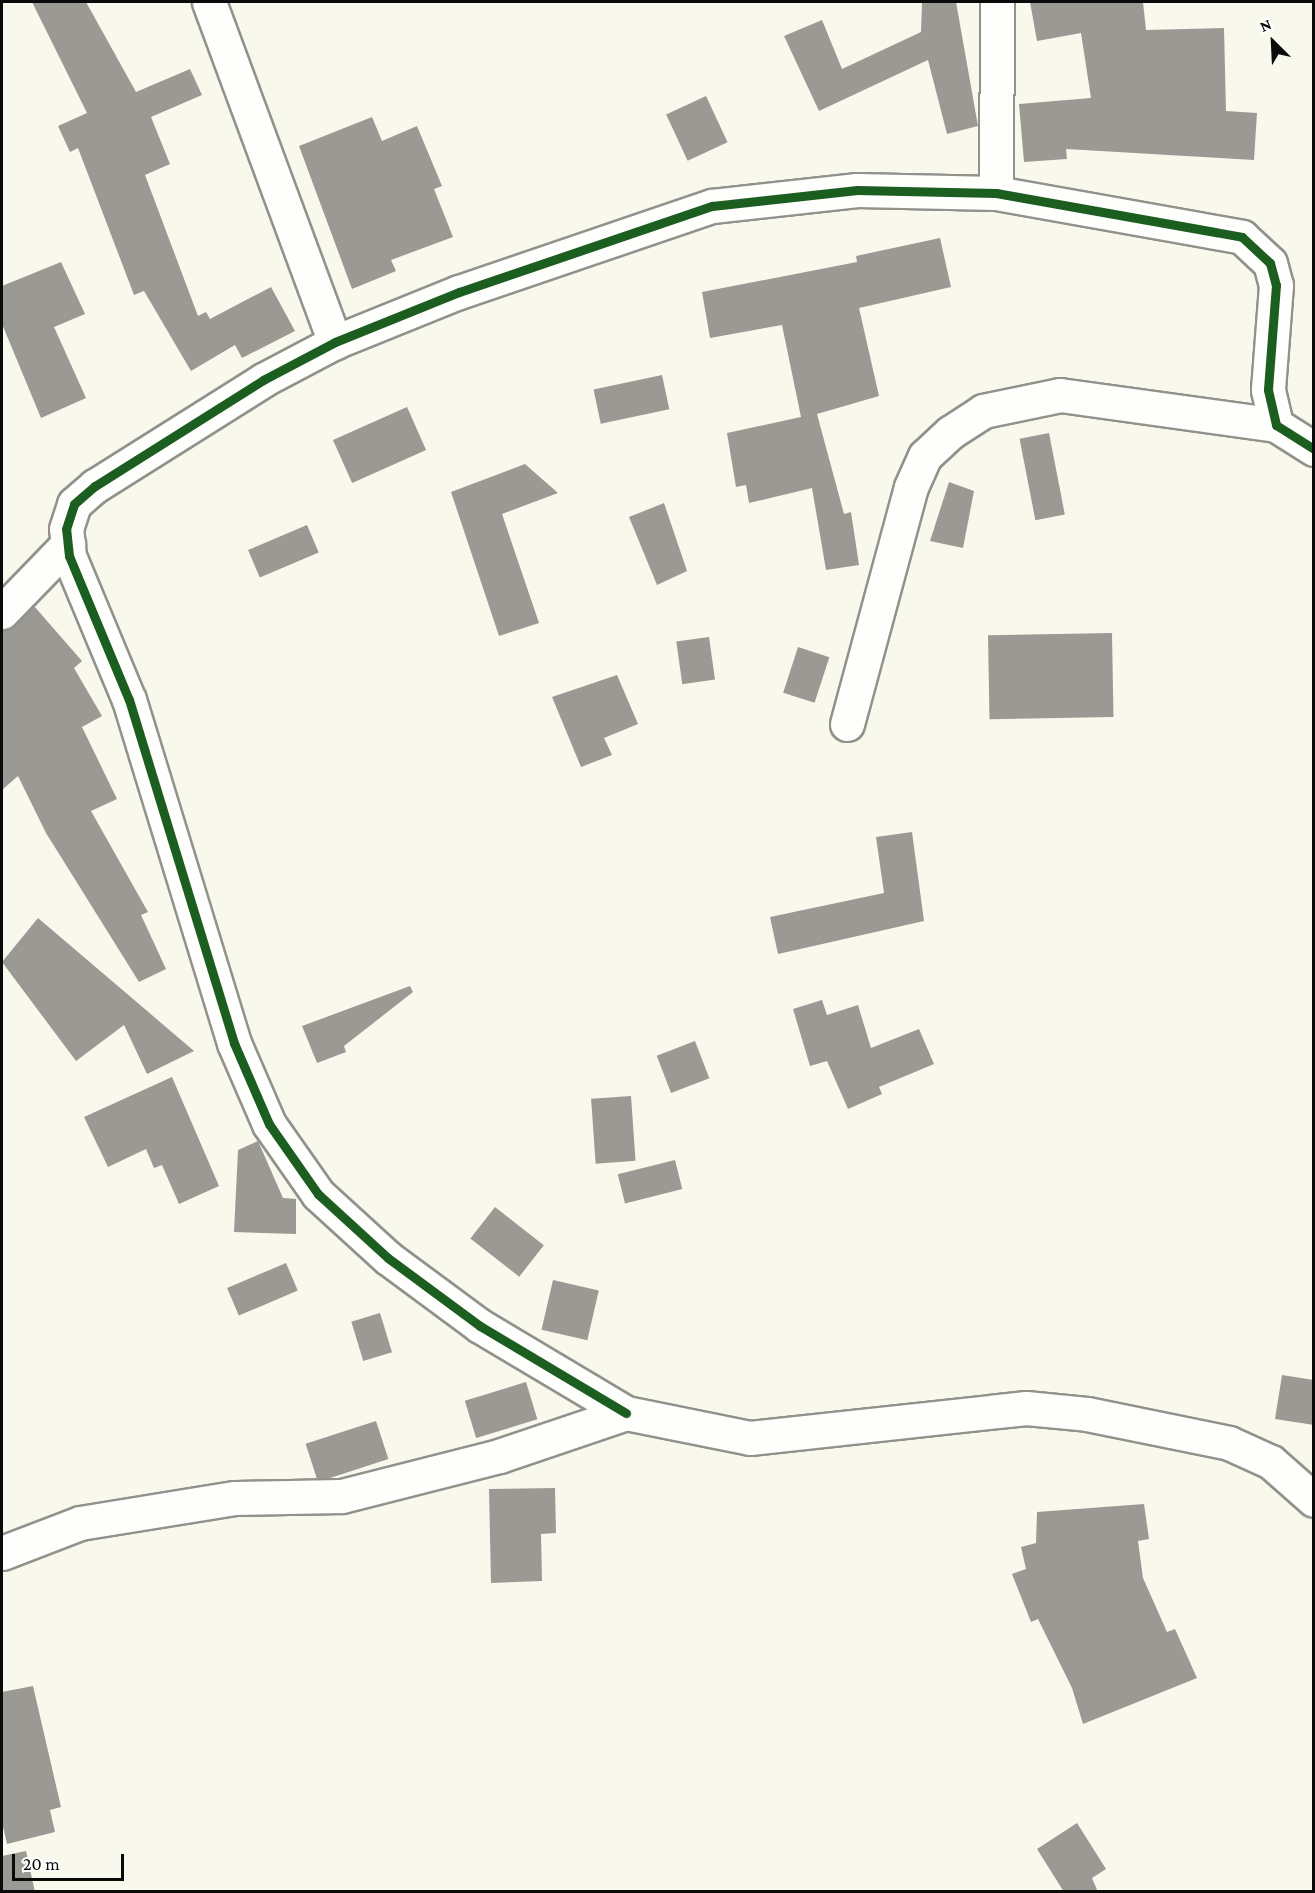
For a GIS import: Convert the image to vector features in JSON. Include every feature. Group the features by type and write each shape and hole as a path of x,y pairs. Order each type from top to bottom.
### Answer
{"street":[{"path":"209,2 335,342"},
{"path":"996,193 997,2"},
{"path":"1276,425 1268,390 1276,285 1270,263 1257,247 1213,228 996,193 857,190 712,206 459,292 335,342 95,486 74,504 68,544 129,700 245,1072 294,1164 346,1224 397,1265 480,1326 626,1413 750,1438 1026,1408 1087,1414 1229,1443 1271,1462 1314,1500"},
{"path":"847,724 911,487 925,456 951,432 983,411 1060,395 1276,425 1314,449"},
{"path":"2,612 68,544"},
{"path":"2,1553 80,1523 235,1498 342,1496 499,1456 626,1413"}],"building":[{"path":"32,2 86,2 136,92 190,69 202,95 151,117 170,164 145,175 198,316 206,312 210,319 271,287 295,331 242,358 235,345 191,371 144,291 134,295 78,148 70,152 58,126 87,113"},
{"path":"922,2 956,2 978,126 947,134 928,60 819,111 784,36 822,20 842,69 921,32"},
{"path":"1030,2 1143,2 1146,30 1224,28 1226,111 1257,113 1254,160 1066,149 1067,159 1024,162 1019,104 1091,98 1081,33 1037,41"},
{"path":"706,96 728,142 688,161 666,115"},
{"path":"372,117 382,141 417,126 442,186 434,189 453,237 391,260 396,271 352,289 299,146"},
{"path":"940,238 951,287 859,308 879,396 817,414 844,514 851,512 859,565 826,570 812,488 749,503 746,485 736,487 727,433 801,417 782,325 710,338 702,292 857,262 856,256"},
{"path":"61,262 85,314 54,327 86,398 41,418 2,324 2,286"},
{"path":"662,375 669,409 601,424 594,390"},
{"path":"407,407 426,450 352,483 333,440"},
{"path":"1049,433 1065,514 1035,520 1020,439"},
{"path":"525,464 558,493 502,514 539,623 499,636 451,492"},
{"path":"949,482 974,491 963,548 930,541"},
{"path":"664,503 687,571 657,585 629,517"},
{"path":"307,525 319,553 260,578 248,550"},
{"path":"34,606 82,661 74,668 102,716 82,727 117,799 91,811 148,912 141,915 166,969 139,982 46,833 18,776 2,790 2,630 15,625"},
{"path":"1112,633 1113,717 989,719 988,635"},
{"path":"709,637 715,680 682,684 676,642"},
{"path":"798,647 829,657 815,703 783,693"},
{"path":"617,675 638,724 604,738 612,755 581,767 552,697"},
{"path":"912,832 924,921 778,954 770,917 884,893 876,837"},
{"path":"38,918 194,1051 147,1074 124,1025 76,1061 2,962"},
{"path":"410,986 413,992 344,1046 346,1052 317,1063 302,1026"},
{"path":"822,1000 827,1015 858,1005 871,1048 919,1029 934,1064 879,1087 882,1094 848,1109 827,1061 810,1066 793,1009"},
{"path":"695,1041 709,1078 671,1093 657,1056"},
{"path":"172,1077 219,1186 179,1204 162,1165 154,1168 146,1149 108,1167 84,1117"},
{"path":"631,1096 636,1161 596,1164 591,1099"},
{"path":"258,1141 283,1198 296,1199 296,1234 234,1232 238,1150"},
{"path":"675,1160 682,1189 625,1203 618,1174"},
{"path":"495,1207 544,1245 519,1277 470,1239"},
{"path":"286,1263 298,1291 239,1316 227,1288"},
{"path":"553,1280 599,1291 587,1340 542,1330"},
{"path":"380,1313 392,1352 363,1361 351,1322"},
{"path":"1282,1375 1314,1380 1314,1425 1275,1419"},
{"path":"526,1382 537,1419 476,1438 465,1401"},
{"path":"376,1421 388,1459 318,1482 306,1444"},
{"path":"555,1488 556,1533 541,1534 542,1581 491,1583 489,1489"},
{"path":"1144,1504 1149,1539 1138,1541 1143,1578 1167,1632 1175,1629 1197,1678 1083,1724 1072,1688 1038,1619 1031,1622 1012,1574 1026,1569 1021,1547 1036,1543 1037,1512"},
{"path":"33,1686 61,1807 50,1810 55,1832 7,1844 2,1822 2,1692"},
{"path":"1077,1823 1106,1869 1092,1878 1098,1892 1064,1892 1037,1849"},
{"path":"26,1851 35,1892 2,1892 2,1856"}],"cycle path":[{"path":"626,1413 480,1326 388,1258 318,1194 269,1124 234,1043 129,700 69,556 66,529 74,504 95,486 263,380 335,342 459,292 712,206 857,190 996,193 1242,237 1270,263 1276,285 1268,390 1276,425 1314,449"}]}
